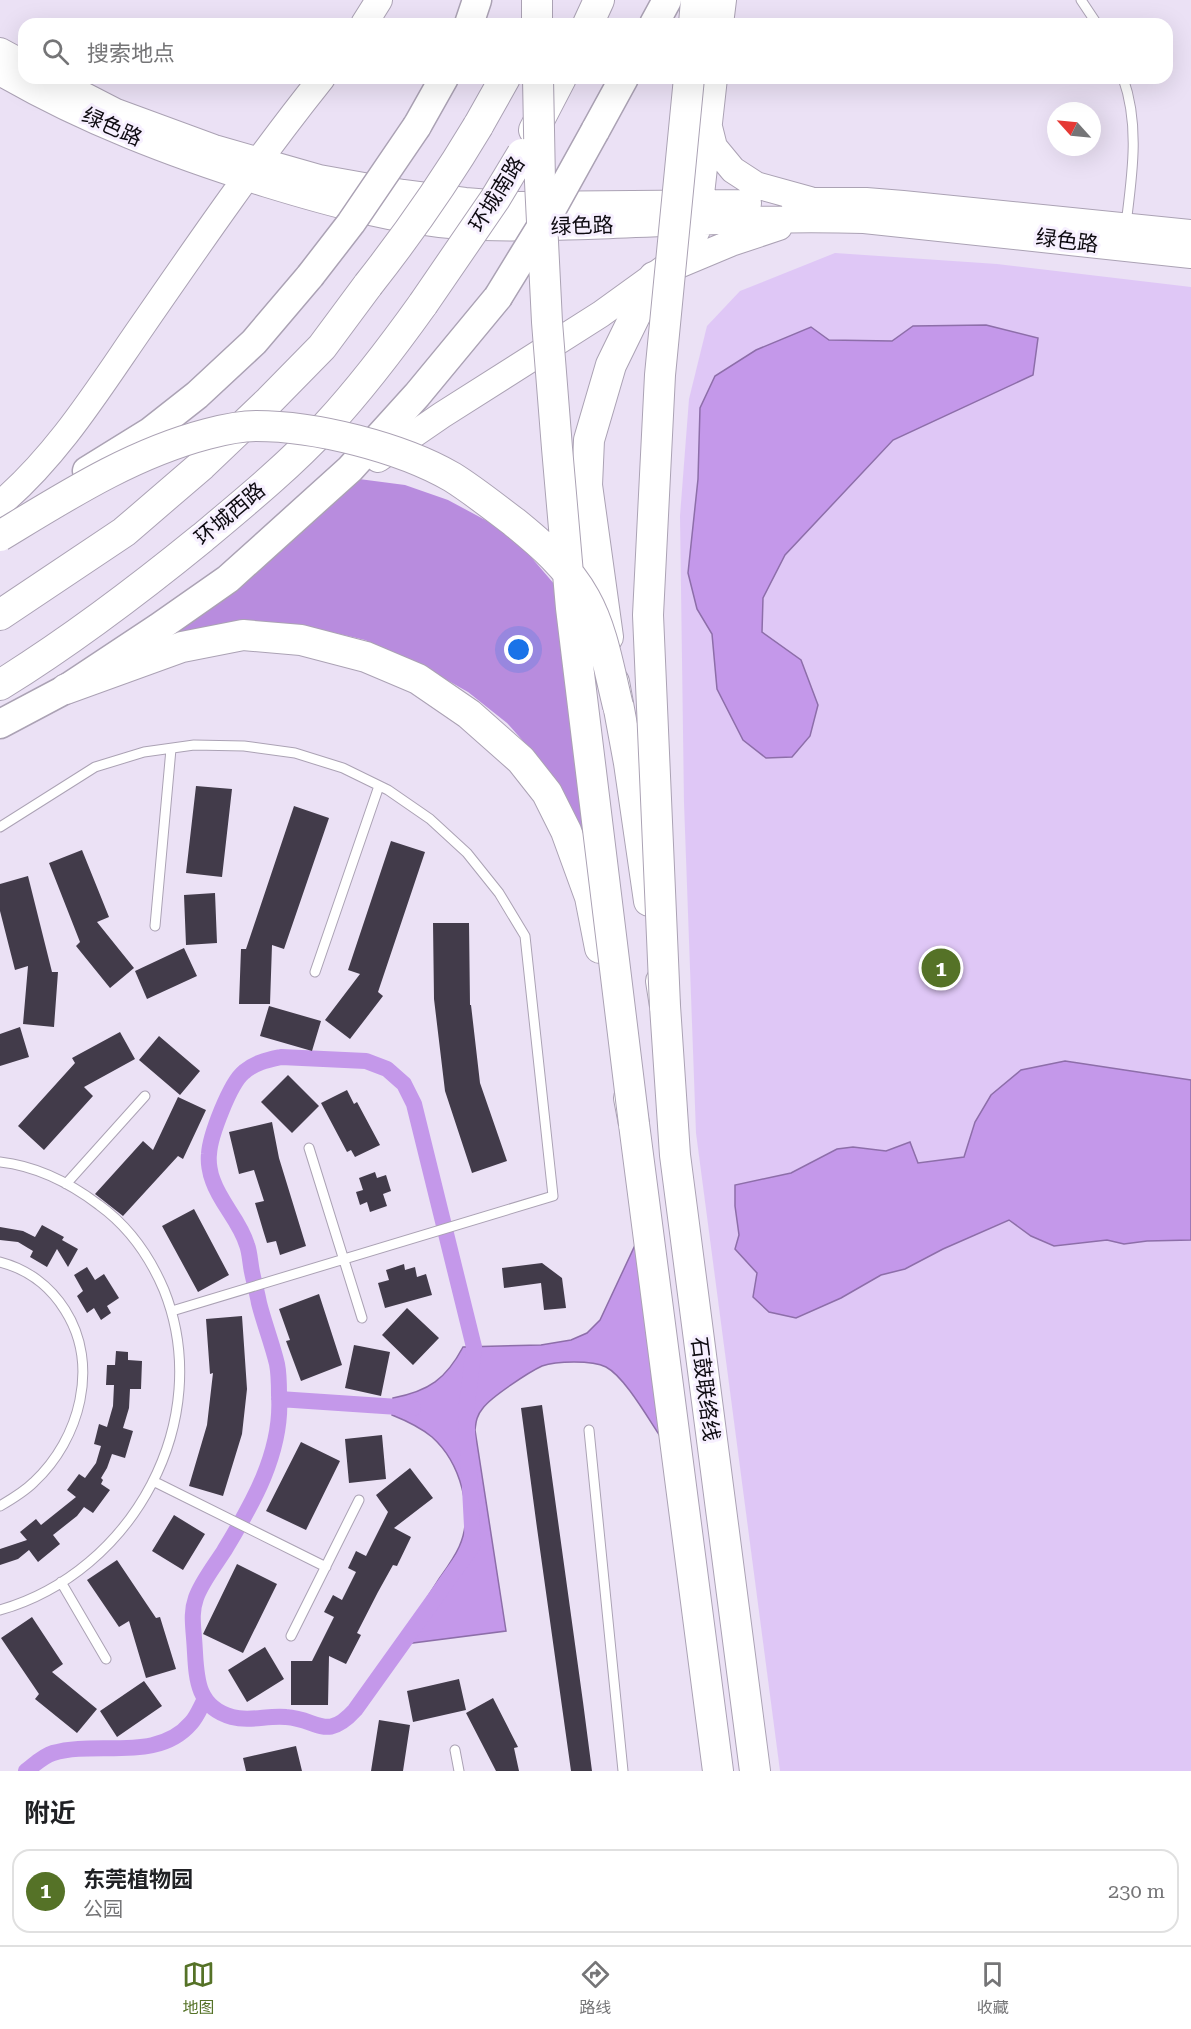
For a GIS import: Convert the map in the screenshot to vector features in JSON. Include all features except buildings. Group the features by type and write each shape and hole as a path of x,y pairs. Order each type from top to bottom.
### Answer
{"highway":[{"path":"532,18 539,0"},
{"path":"538,18 539,0"},
{"path":"591,18 599,0"},
{"path":"694,18 696,0"},
{"path":"0,615 124,532 202,465 322,347 404,241 440,189 502,84"},
{"path":"538,84 547,322 566,551 634,1124"},
{"name":"环城南路","path":"423,304 495,199 522,154 558,84"},
{"path":"665,1006 648,615 660,375 688,84"},
{"path":"654,277 611,365 589,440 587,485 594,548 665,1006"},
{"name":"环城西路","path":"0,686 48,656 156,575 269,482 326,426 378,367 423,304"},
{"path":"0,536 88,483 156,450 208,434 253,426 281,427 361,441 409,458 450,477 512,520 563,566 585,598 597,624 618,706"},
{"path":"66,689 182,647 243,635 301,640 366,657 418,679 469,714 521,760 548,793 566,831 591,897 634,1124"},
{"name":"石鼓联络线","path":"665,1006 675,1155 755,1771"},
{"name":"石鼓联络线","path":"634,1124 718,1771"}],"main road":[{"path":"368,18 379,0"},
{"path":"471,18 477,0"},
{"path":"657,18 667,0"},
{"path":"721,18 723,0"},
{"path":"0,51 18,61"},
{"name":"绿色路","path":"0,72 18,81"},
{"name":"绿色路","path":"23,84 108,128 206,165 252,169"},
{"name":"绿色路","path":"62,84 116,112 214,148 311,197 396,217 460,226 516,228 699,212 813,209 866,201 1191,233"},
{"path":"0,504 56,449 252,169 317,84"},
{"path":"0,524 150,432 197,395 254,342 351,223 417,126 441,84"},
{"path":"0,724 66,689 228,579 350,469 445,362 498,297 549,214 621,84"},
{"path":"293,521 397,445 601,314 680,257 690,245 697,230 713,84"},
{"path":"708,126 714,147 733,170 756,185 813,209"},
{"path":"654,277 692,258 813,209"},
{"name":"绿色路","path":"813,209 906,223 1191,255"}],"lane":[{"path":"1081,0 1093,18"},
{"path":"1124,84 1134,128 1126,226"},
{"path":"0,827 95,767 144,752 194,745 244,746 295,753 343,768 379,786 430,819 467,853 499,892 525,936 553,1196 172,1311"},
{"path":"154,926 171,748"},
{"path":"315,972 379,786"},
{"path":"66,1184 145,1096"},
{"path":"309,1148 362,1318"},
{"path":"0,1162 47,1174 82,1192 112,1215 138,1243 158,1275 172,1311 180,1348 181,1387 175,1425 162,1461 146,1495 125,1526 100,1554 61,1582 38,1596 0,1610"},
{"path":"0,1262 30,1274 60,1302 79,1339 84,1380 81,1401 62,1447 34,1483 0,1506"},
{"path":"589,1430 623,1771"},
{"path":"153,1481 326,1567"},
{"path":"291,1636 359,1500"},
{"path":"61,1582 106,1659"},
{"path":"455,1750 459,1771"}],"shaded area":[{"path":"835,253 997,264 1191,287 1191,1771 780,1771 696,1133 684,803 680,516 689,399 707,326 740,291"},
{"path":"986,325 1038,338 1033,375 893,440 785,555 763,598 762,632 801,660 818,705 810,736 792,757 766,758 743,740 717,689 712,634 697,609 688,573 698,479 700,408 715,376 756,350 811,327 829,340 892,341 913,326"},
{"path":"359,479 405,485 448,500 489,522 525,550 555,585 587,848 540,760 507,723 468,692 424,667 365,640 301,625 170,637 237,590"},
{"path":"1065,1061 1191,1080 1191,1240 1124,1244 1107,1240 1054,1246 1031,1236 1009,1220 943,1249 905,1269 881,1275 841,1298 796,1318 769,1312 753,1297 757,1273 735,1249 739,1235 735,1185 791,1173 837,1149 853,1147 886,1151 910,1142 918,1163 964,1157 975,1122 991,1095 1021,1070"},
{"path":"637,1241 662,1439 621,1380 606,1367 592,1363 556,1363 542,1366 487,1403 479,1413 475,1430 506,1631 397,1645 459,1547 464,1533 465,1503 457,1474 442,1447 413,1424 392,1415 393,1398 417,1392 435,1382 450,1367 463,1347 541,1345 571,1340 587,1333 600,1320"}],"waterway":[{"path":"281,1057 366,1061 387,1069 404,1084 414,1104 474,1347 466,1412 473,1545 355,1710 345,1720 329,1727 286,1717 252,1719 232,1717 219,1712 203,1696 196,1662 193,1608 198,1592 235,1533 264,1477 276,1437 279,1416 277,1364 259,1303 248,1248 240,1228 213,1181 209,1161 210,1146 222,1110 239,1078 257,1064 281,1057"},
{"path":"279,1399 413,1408"},
{"path":"26,1771 42,1758 53,1753 88,1748 144,1747 161,1743 177,1735 191,1723 205,1699"}],"place":[{"name":"东莞植物园","path":"941,968"}]}
